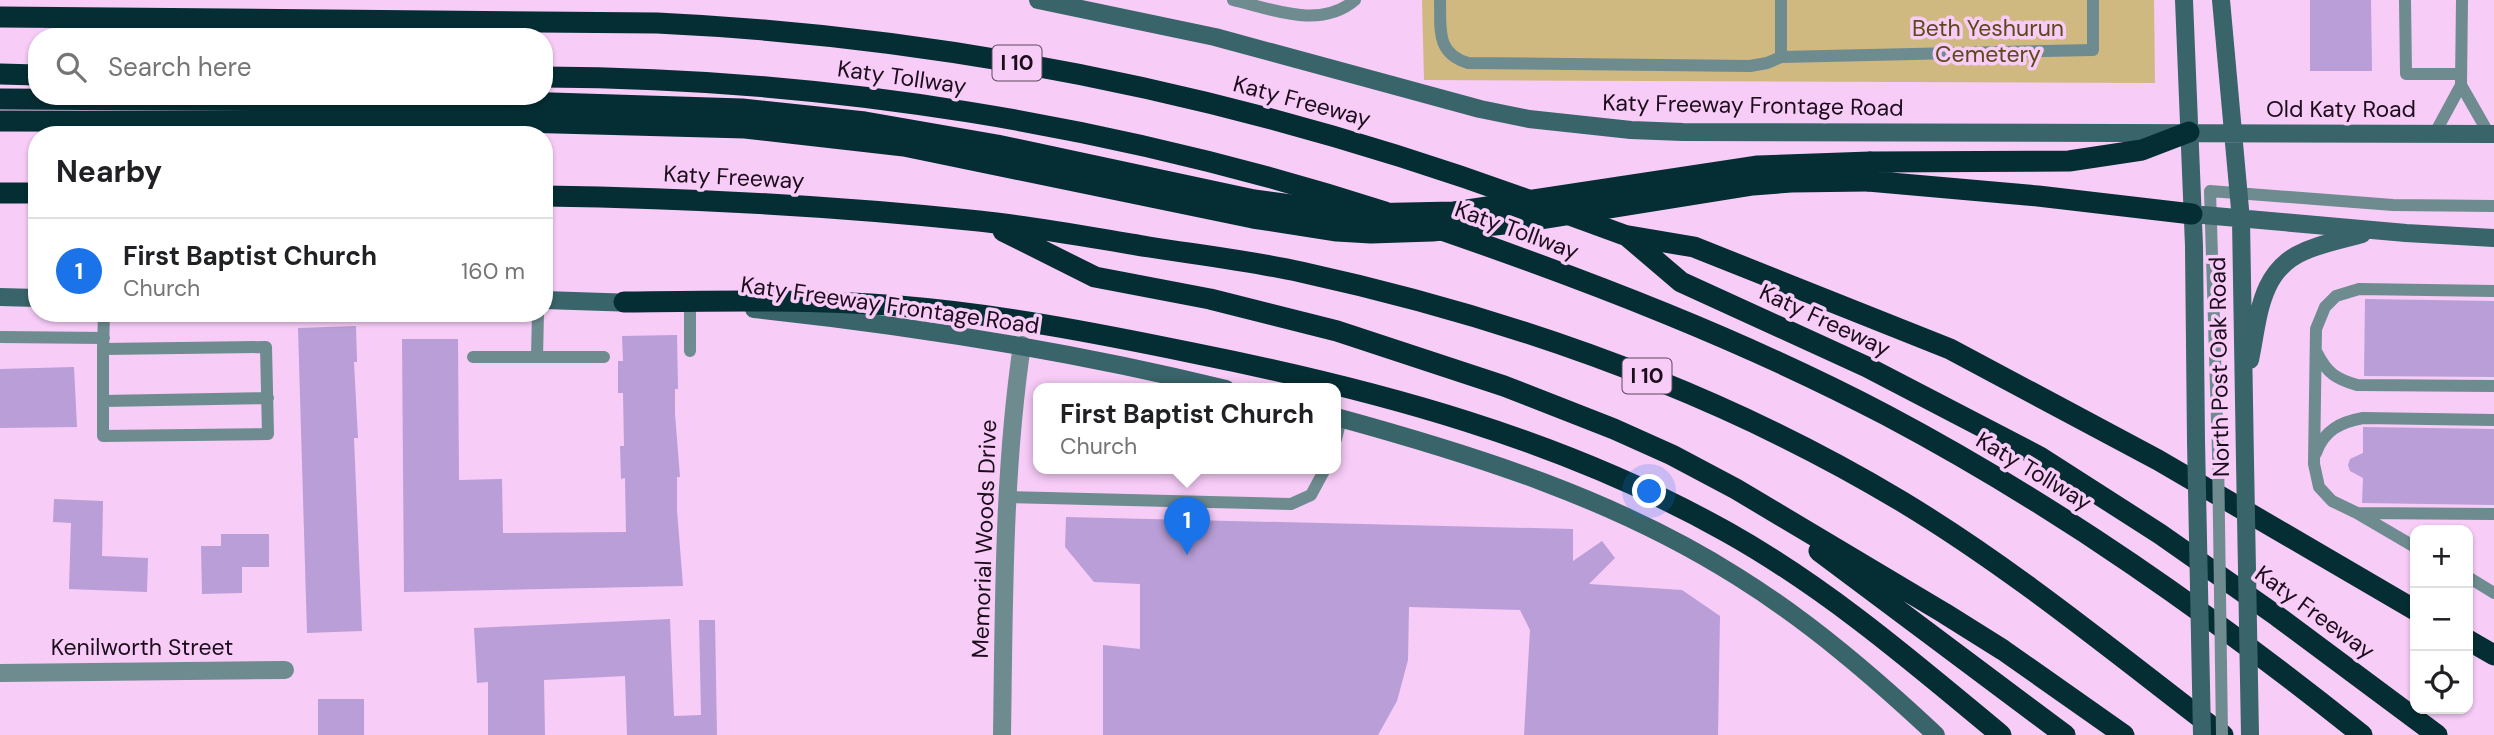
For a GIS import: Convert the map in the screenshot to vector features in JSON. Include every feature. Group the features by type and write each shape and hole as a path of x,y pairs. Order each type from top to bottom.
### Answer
{"highway":[{"name":"Katy Freeway","path":"0,17 530,20 657,23 781,31 932,48 1091,77 1236,109 1324,132 1457,174 1627,236 1681,282 1867,367 2040,457 2160,534 2277,615 2437,735"},
{"path":"0,75 28,75"},
{"name":"Katy Tollway","path":"553,77 696,82 819,92 1042,125 1210,161 1320,191 1520,257 1671,315 1776,361 1885,415 1991,474 2092,536 2175,593 2275,666 2362,735"},
{"path":"0,99 28,100"},
{"path":"260,105 520,111 745,128 904,146 1253,218 1336,231 1371,233 1432,231 1504,224 1753,185 1869,172 2069,162 2143,150 2189,132"},
{"path":"0,121 520,111"},
{"path":"1869,172 2038,197 2202,216"},
{"path":"0,193 28,193"},
{"name":"Katy Freeway","path":"553,196 742,202 984,222 1297,271 1531,333 1671,385 1762,427 1849,472 1954,534 2222,735"},
{"path":"984,222 1095,277 1210,299 1337,331 1493,382 1614,429 1672,455 1841,550 1991,642 2124,735"},
{"path":"1627,236 1694,247 1950,349 2158,460 2410,607"},
{"path":"624,302 773,300 901,306 1079,329 1256,365 1328,383"},
{"path":"1341,386 1435,410 1581,461 1728,532 1831,598 1869,626 2001,735"},
{"path":"1736,489 2065,735"},
{"path":"2473,643 2494,655"}],"main road":[{"name":"Katy Freeway Frontage Road","path":"1038,0 1215,37 1480,109 1581,126 1683,132 2189,132"},
{"name":"North Post Oak Road","path":"2184,0 2189,132 2202,216 2196,441 2202,735"},
{"name":"North Post Oak Road","path":"2221,0 2241,220 2250,735"},
{"name":"Old Katy Road","path":"2189,132 2492,134"},
{"path":"2202,216 2494,238"},
{"path":"2243,394 2263,298 2270,279 2280,266 2305,251 2374,230"},
{"path":"0,297 28,298"},
{"name":"Katy Freeway Frontage Road","path":"553,300 743,308 797,314 1022,345 1201,383"},
{"path":"1341,419 1431,444 1561,488 1644,524 1697,552 1779,605 1847,656 1936,735"}],"street":[{"name":"Memorial Woods Drive","path":"1002,735 1009,497 1015,392 1022,345"},
{"name":"Kenilworth Street","path":"0,673 285,670"}],"lane":[{"path":"1233,0 1304,17 1320,16 1355,0"},
{"path":"1440,0 1441,38 1445,48 1454,59 1468,63 1750,65 1767,63 1781,57 2093,50 2093,0"},
{"path":"1781,0 1781,57"},
{"path":"2405,0 2406,74 2461,79"},
{"path":"2435,133 2461,79 2462,0"},
{"path":"2461,79 2492,134"},
{"path":"2222,735 2218,453 2202,216 2210,191 2393,205 2494,206"},
{"path":"2410,544 2332,501 2319,487 2314,464 2315,329 2325,307 2336,296 2359,289 2494,291"},
{"path":"690,307 690,351"},
{"path":"0,337 104,344 267,347 268,434 103,436 103,401 104,344 104,322"},
{"path":"537,357 538,322"},
{"path":"2315,349 2325,368 2336,379 2357,385 2494,386"},
{"path":"473,357 604,357"},
{"path":"103,401 268,398"},
{"path":"2314,464 2316,450 2322,440 2337,425 2350,420 2494,420"},
{"path":"1009,497 1291,504 1311,495 1322,474"},
{"path":"2357,513 2494,514"},
{"path":"2473,581 2494,593"}],"green space":[{"name":"Beth Yeshurun Cemetery","path":"1422,0 2154,0 2155,83 1424,80"}],"building":[{"path":"2310,0 2371,0 2372,71 2310,71"},
{"path":"2365,299 2494,301 2494,377 2364,376"},
{"path":"356,326 357,362 354,362 358,438 354,438 362,631 307,633 298,328"},
{"path":"677,335 678,389 675,389 675,414 680,477 677,477 677,510 683,586 404,592 402,339 458,339 459,480 502,479 503,533 626,532 625,478 621,479 620,446 624,446 623,393 618,393 618,361 623,361 622,336"},
{"path":"74,367 77,427 0,428 0,369"},
{"path":"2363,427 2494,429 2494,505 2362,503 2363,478 2350,471 2348,465 2350,459 2363,453"},
{"path":"54,499 103,501 102,556 148,558 147,592 69,589 71,523 53,522"},
{"path":"1066,517 1573,529 1573,561 1602,541 1615,558 1589,584 1682,590 1720,616 1718,735 1524,735 1530,630 1520,610 1409,607 1408,660 1397,701 1378,735 1103,735 1103,645 1140,649 1140,584 1094,582 1065,547"},
{"path":"221,534 269,534 269,567 242,567 242,593 202,594 201,546 221,546"},
{"path":"670,619 674,716 701,715 699,620 715,620 717,735 627,735 625,676 544,680 545,735 488,735 488,682 477,683 474,628"},
{"path":"318,699 364,699 364,735 318,735"}],"place":[{"name":"First Baptist Church","path":"1187,555"}]}
